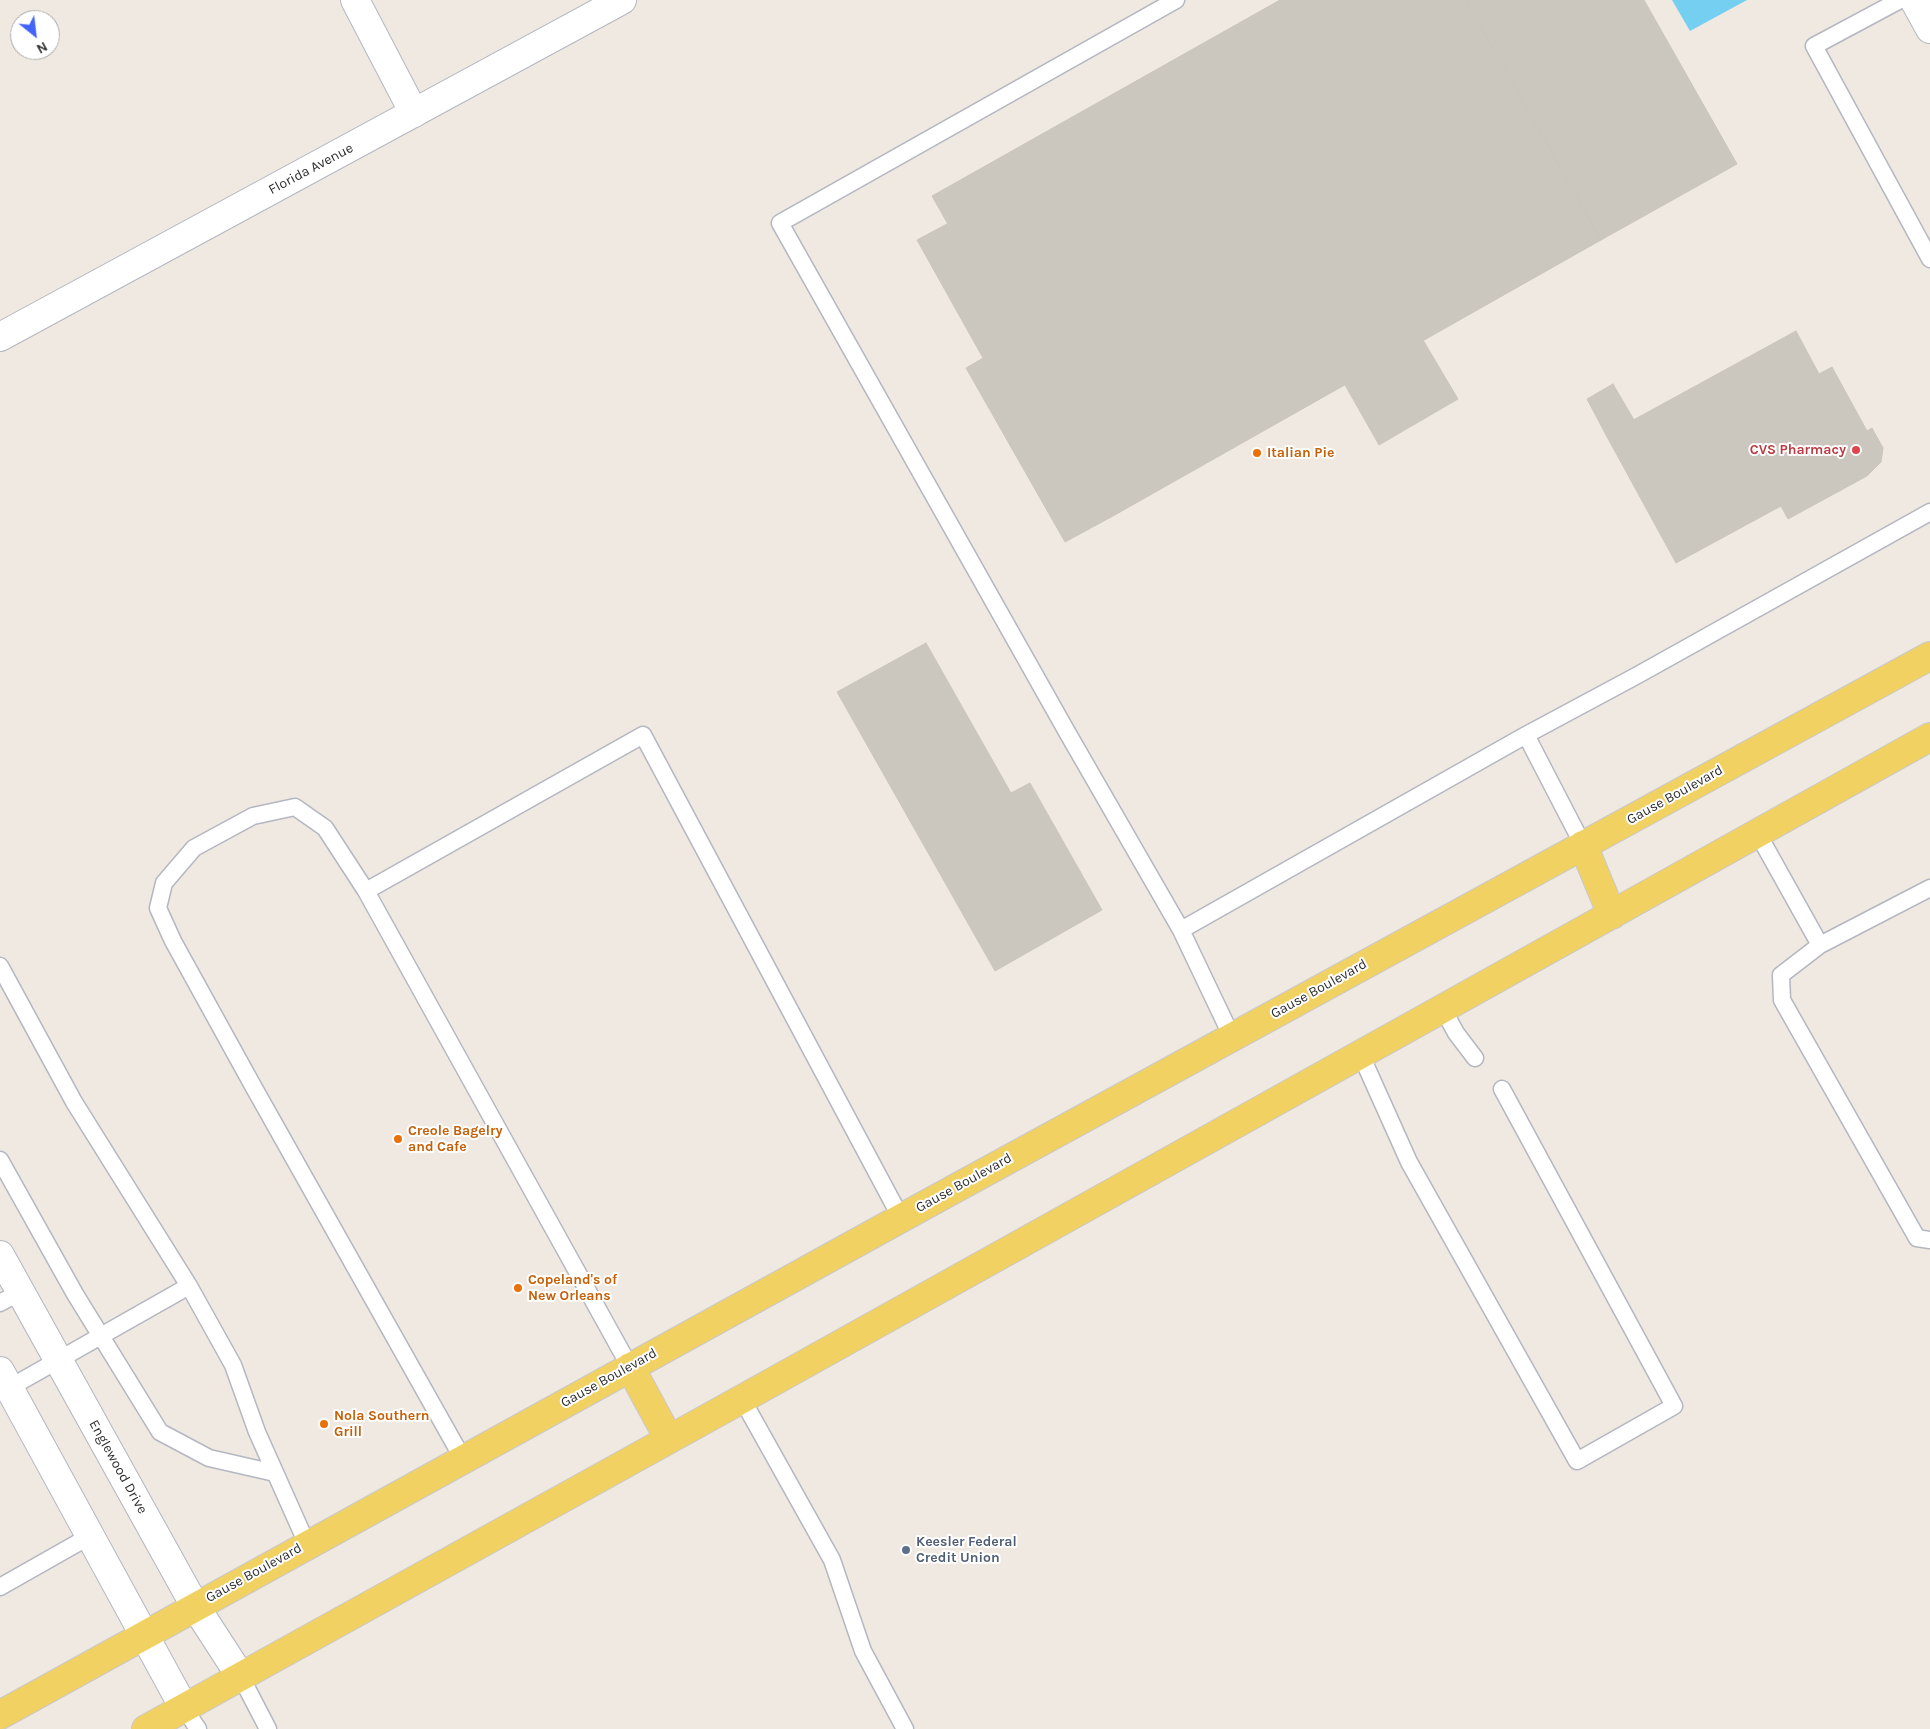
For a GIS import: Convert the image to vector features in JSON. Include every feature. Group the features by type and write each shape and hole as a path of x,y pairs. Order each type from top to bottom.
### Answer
{"main road":[{"name":"Gause Boulevard","path":"0,1714 901,1218 1930,656"},
{"path":"146,1729 191,1719 241,1677 1930,738"},
{"path":"1583,845 1612,915"},
{"path":"630,1367 669,1439"}],"street":[{"path":"355,0 414,113"},
{"name":"Florida Avenue","path":"1,334 622,0"},
{"path":"1914,0 1930,29"},
{"name":"Englewood Drive","path":"0,1255 10,1297 58,1360 195,1606 241,1677"},
{"path":"4,1380 191,1719"}],"lane":[{"path":"1176,0 780,223 1181,930 1232,1037"},
{"path":"1900,0 1814,46 1930,260"},
{"path":"1181,930 1526,735 1636,676 1930,512"},
{"path":"366,891 643,735 901,1218"},
{"path":"1526,735 1583,845"},
{"path":"463,1459 187,967 158,908 164,883 194,848 253,816 295,807 326,828 366,891 630,1367"},
{"path":"1758,834 1820,945"},
{"path":"1930,888 1820,945 1781,974 1782,1000 1917,1238 1930,1240"},
{"path":"0,966 74,1102 189,1286 233,1365 257,1432 307,1544"},
{"path":"1443,1010 1456,1033 1475,1058"},
{"path":"1362,1055 1408,1162 1577,1461 1674,1406 1502,1089"},
{"path":"0,1160 75,1294 160,1432 209,1458 275,1473"},
{"path":"4,1380 58,1360 189,1286"},
{"path":"742,1399 832,1560 863,1650 906,1729"},
{"path":"0,1587 90,1536"},
{"path":"241,1677 268,1729"}],"water":[{"path":"1672,0 1747,0 1690,31"}],"building":[{"path":"1280,0 1466,0 1601,240 1113,516 932,196"},
{"path":"1466,0 1644,0 1737,164 1601,240"},
{"path":"947,224 1014,340 983,358 917,240"},
{"path":"1796,331 1819,374 1832,367 1867,431 1872,428 1883,448 1881,462 1867,476 1788,519 1781,506 1676,563 1606,435"},
{"path":"1014,340 1113,516 1065,542 966,368"},
{"path":"1423,340 1458,399 1379,445 1345,385"},
{"path":"1613,384 1634,420 1606,435 1587,399"},
{"path":"926,643 1011,793 1030,783 1102,910 995,971 837,692"}],"place":[{"name":"CVS Pharmacy","path":"1856,450"},
{"name":"Italian Pie","path":"1257,453"},
{"name":"Creole Bagelry and Cafe","path":"398,1139"},
{"name":"Copeland's of New Orleans","path":"518,1288"},
{"name":"Nola Southern Grill","path":"324,1424"},
{"name":"Keesler Federal Credit Union","path":"906,1550"}]}
